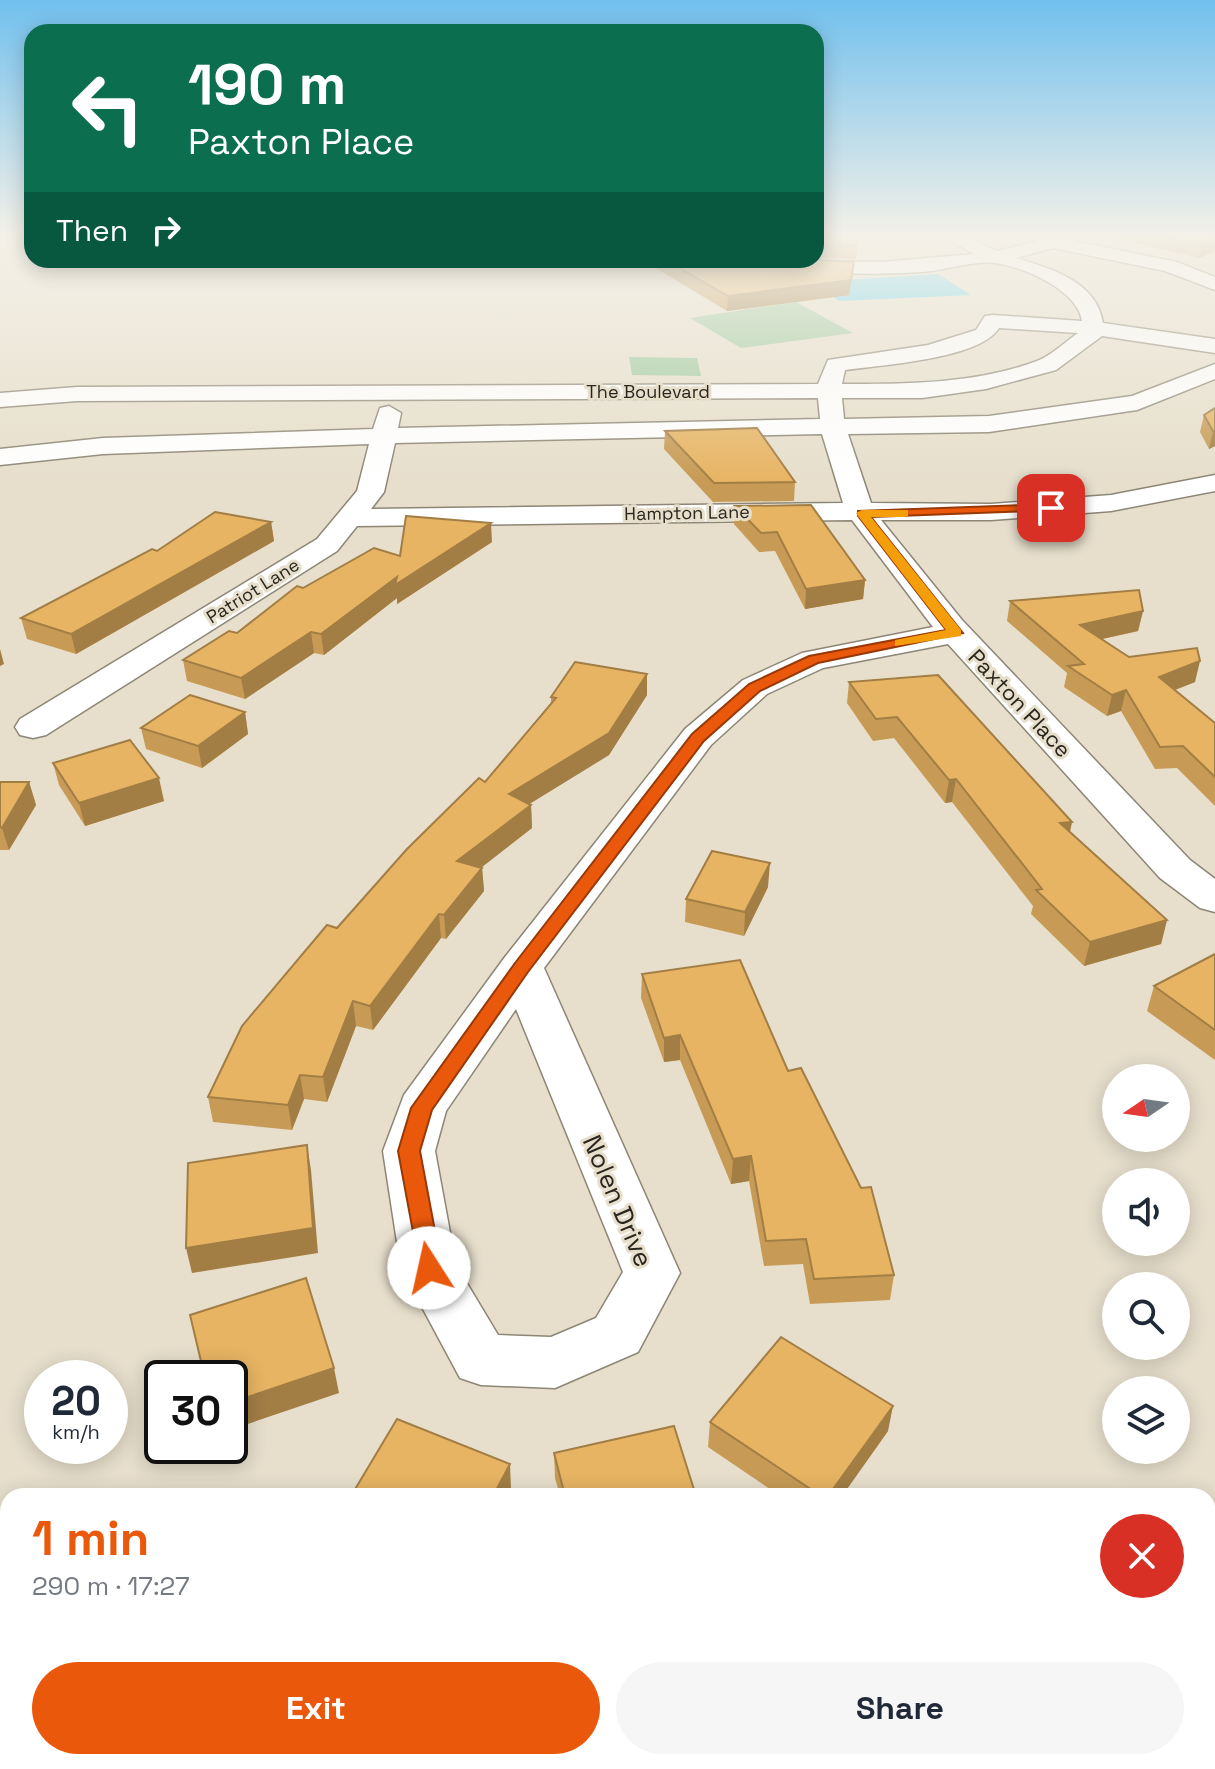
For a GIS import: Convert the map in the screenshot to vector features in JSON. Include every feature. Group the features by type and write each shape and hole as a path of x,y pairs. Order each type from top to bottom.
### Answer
{"street":[{"path":"1094,317 1094,328"},
{"path":"829,392 829,374 836,365 931,351 984,335 993,321 1094,328 1215,346"},
{"name":"The Boulevard","path":"0,400 77,394 922,391 986,382 1048,365 1094,332 1094,328"},
{"name":"The Boulevard","path":"0,457 53,449 531,431 989,424 1137,403 1215,371"},
{"name":"Patriot Lane","path":"33,727 327,545 370,492 394,392"},
{"name":"Paxton Place","path":"829,392 832,428 862,513 956,633 1175,869 1215,899"},
{"name":"Hampton Lane","path":"348,518 698,511 991,512 1111,503 1215,483"},
{"name":"Nolen Drive","path":"521,967 582,1116 652,1273 617,1335 555,1363 481,1360 429,1268 409,1151 422,1108 521,967 698,737 755,687 814,660 956,633"}],"green space":[{"path":"823,317 853,333 741,348 690,318"},
{"path":"629,357 697,358 701,376 632,375"}],"building":[{"path":"1215,408 1215,431 1213,431 1204,415"},
{"path":"757,428 795,482 714,483 665,431"},
{"path":"811,505 865,580 806,589 777,532 761,533 735,506"},
{"path":"215,512 271,522 71,634 21,618 152,549 157,551"},
{"path":"406,516 491,523 395,585 397,577 321,634 311,632 241,678 183,660 229,631 237,633 297,586 303,588 374,548 400,556"},
{"path":"1139,590 1143,611 1080,625 1129,657 1197,648 1200,661 1159,677 1215,723 1215,777 1183,746 1160,747 1126,690 1112,695 1068,666 1084,664 1010,601"},
{"path":"575,662 647,674 609,733 509,794 531,805 457,861 482,868 444,915 439,914 370,1006 353,1001 323,1077 300,1075 288,1105 208,1097 242,1026 327,925 337,928 407,849 479,778 485,782 556,698 551,697"},
{"path":"938,675 1072,822 1060,823 1167,920 1090,942 1036,890 1042,889 956,779 949,780 897,717 876,719 849,682"},
{"path":"190,695 245,712 198,746 141,728"},
{"path":"130,740 159,778 79,803 53,763"},
{"path":"0,782 29,782 2,828 0,827"},
{"path":"712,851 770,863 745,912 686,899"},
{"path":"1215,954 1215,1030 1154,986"},
{"path":"740,960 788,1071 801,1068 861,1188 871,1187 894,1275 814,1279 806,1239 766,1241 751,1156 733,1159 680,1035 664,1038 642,974"},
{"path":"307,1145 313,1228 186,1248 188,1163"},
{"path":"306,1278 334,1368 248,1397 248,1360 201,1360 190,1315"},
{"path":"781,1337 893,1406 834,1488 809,1488 710,1422"},
{"path":"397,1419 510,1464 497,1488 356,1488"},
{"path":"674,1426 693,1488 563,1488 554,1453"}],"slow traffic":[{"path":"900,643 956,633 937,613 862,513 904,513"}],"route":[{"path":"429,1268 409,1151 422,1108 521,967 698,737 755,687 814,660 956,633 937,613 862,513 991,512 1051,508"}]}
